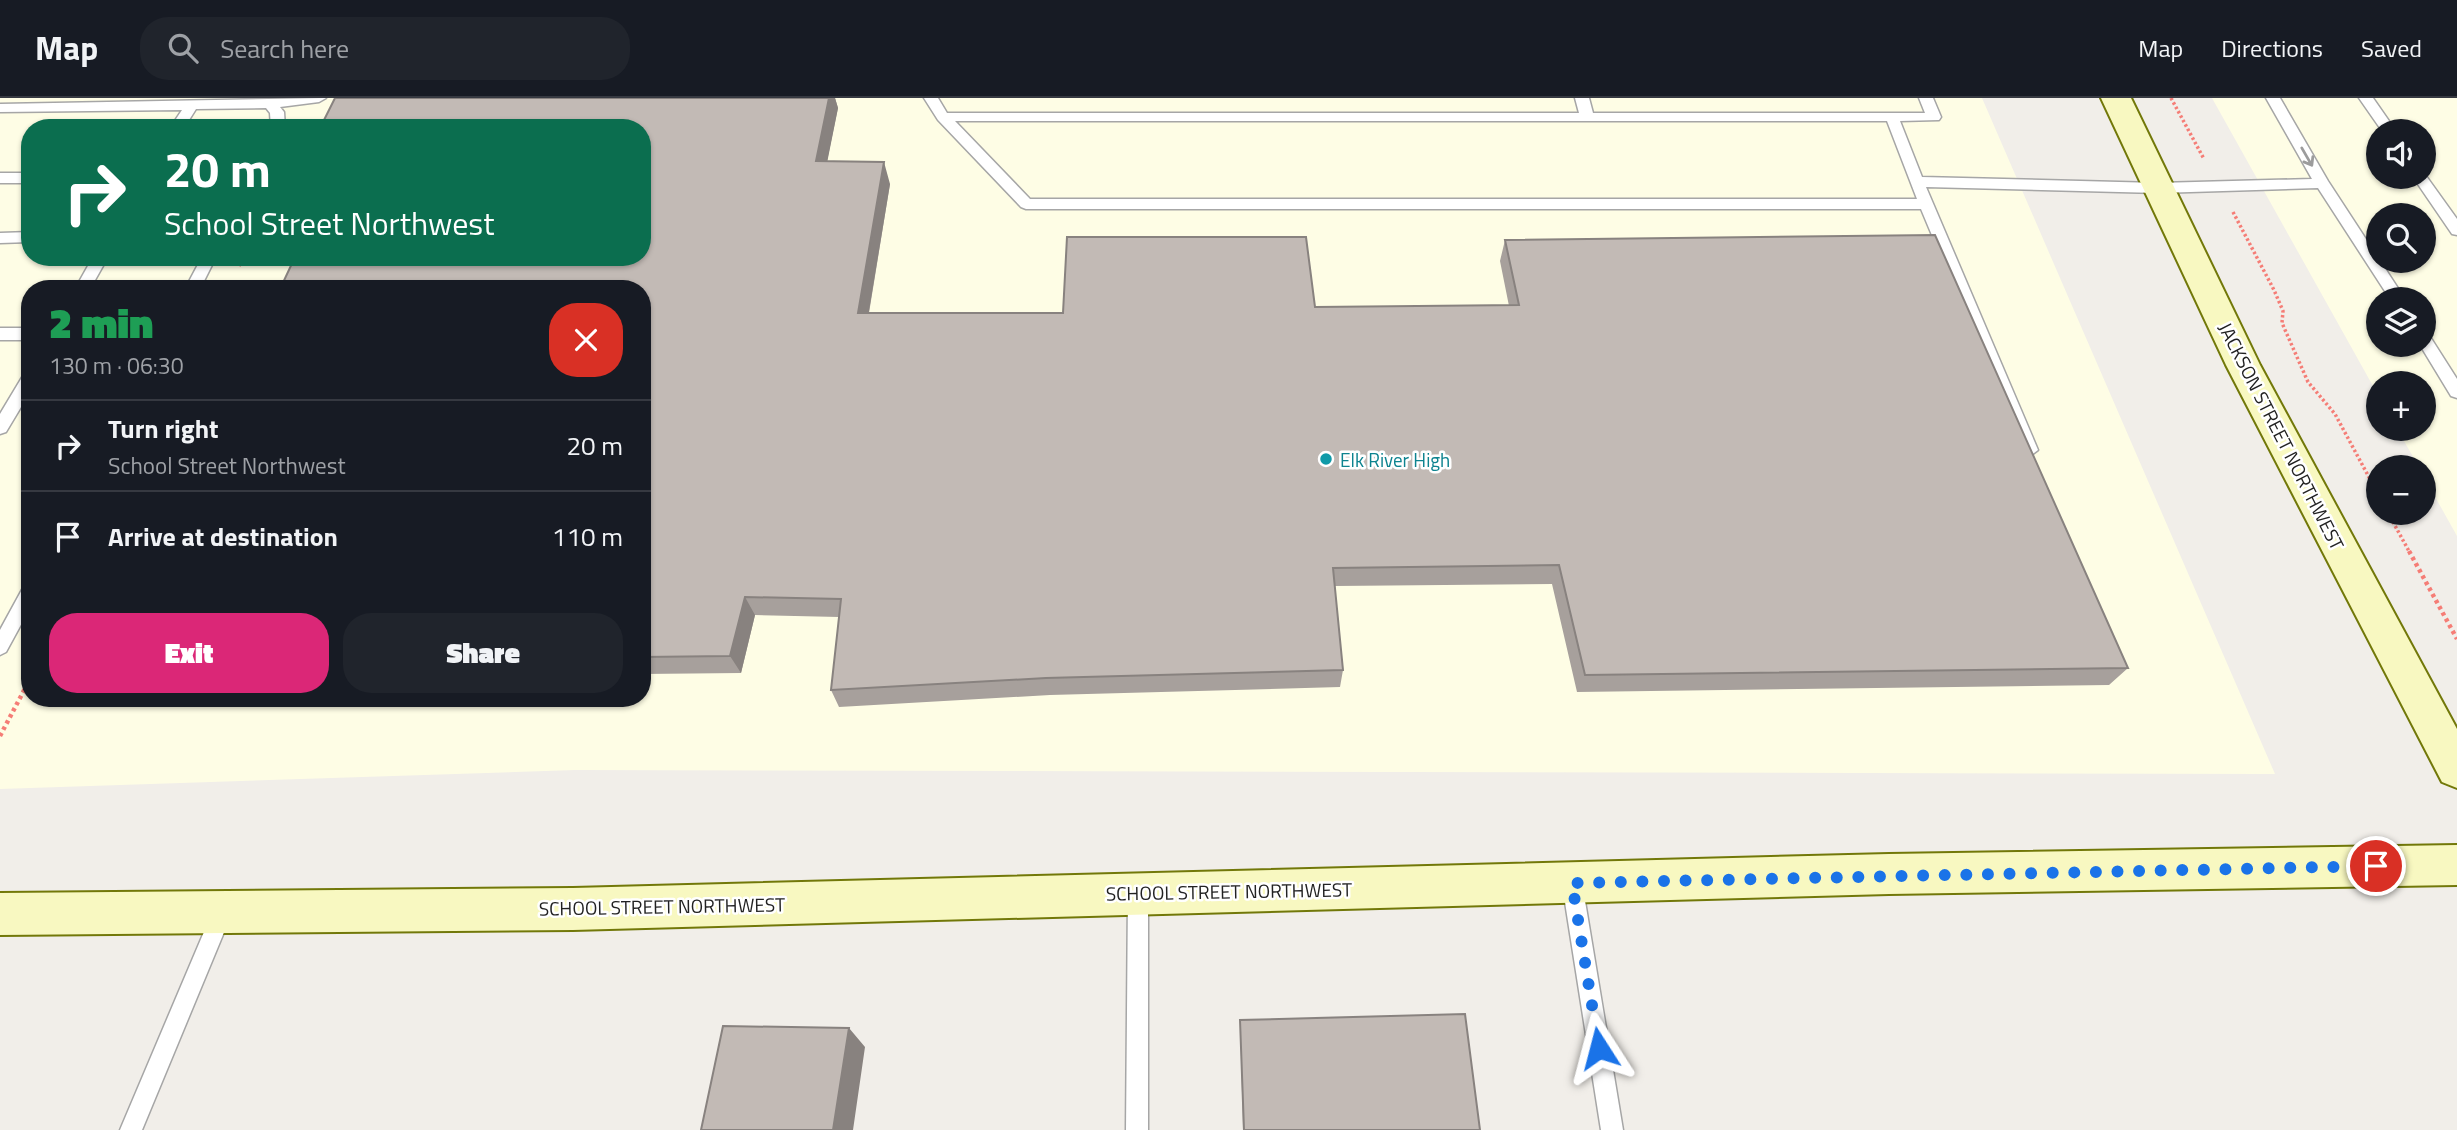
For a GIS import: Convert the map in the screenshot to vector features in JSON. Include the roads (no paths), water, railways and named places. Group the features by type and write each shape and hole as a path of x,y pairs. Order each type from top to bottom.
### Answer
{"street":[{"name":"JACKSON STREET NORTHWEST","path":"2116,98 2243,365 2457,769"},
{"name":"SCHOOL STREET NORTHWEST","path":"0,914 573,909 1903,874 2457,865"}],"lane":[{"path":"0,108 270,104 319,98"},
{"path":"931,98 943,117 1026,204 1926,204"},
{"path":"1582,98 1587,117"},
{"path":"943,117 1934,117 1926,98"},
{"path":"2273,98 2322,183 2390,287"},
{"path":"2366,98 2381,119"},
{"path":"270,104 278,113 278,119"},
{"path":"183,119 191,106"},
{"path":"1892,117 2038,469"},
{"path":"0,178 21,178"},
{"path":"1917,182 2158,188 2322,183"},
{"path":"2428,189 2457,230"},
{"path":"0,238 21,237"},
{"path":"0,334 21,334"},
{"path":"2435,357 2457,392"},
{"path":"2,421 21,392"},
{"path":"0,647 21,608"},
{"path":"1572,883 1612,1130"},
{"path":"1137,1130 1138,894"},
{"path":"131,1130 222,913"}],"place":[{"name":"Elk River High","path":"1326,459"}]}
